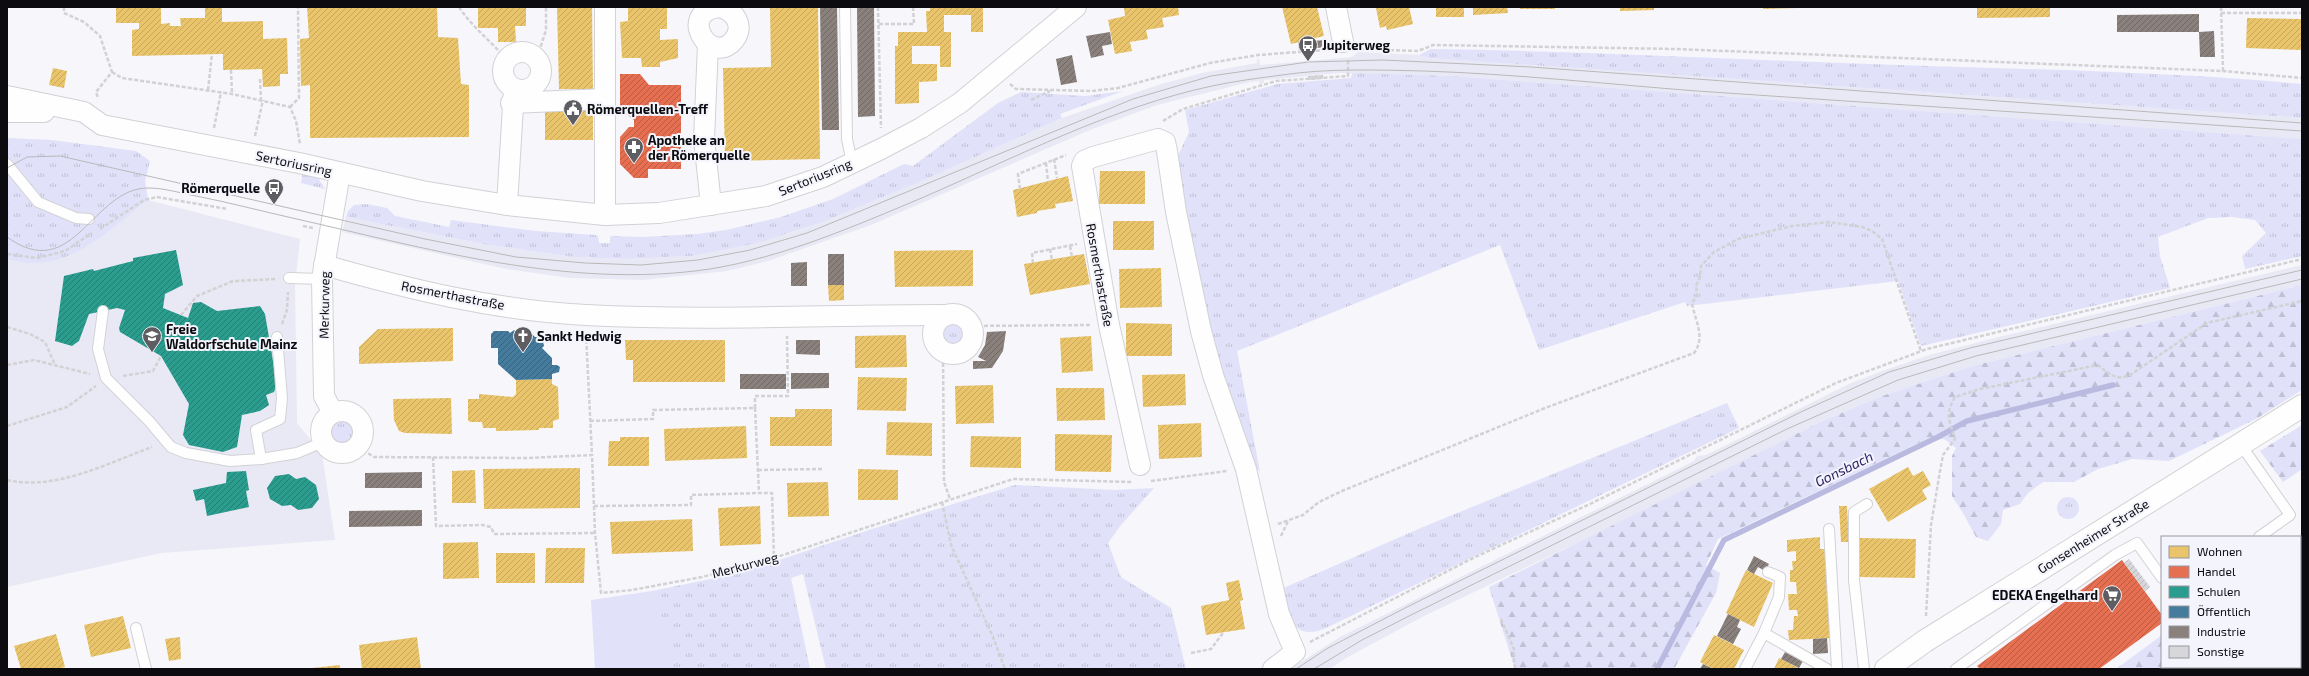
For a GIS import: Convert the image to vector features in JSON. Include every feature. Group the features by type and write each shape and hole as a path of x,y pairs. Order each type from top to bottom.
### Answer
{"main road":[{"name":"Gonsenheimer Straße","path":"1892,667 1925,641 2302,406"}],"street":[{"path":"605,7 605,215"},
{"path":"720,7 732,12 738,24 738,30 736,36 727,45 714,47 708,44 700,35 699,21 707,10 720,7"},
{"name":"Sertoriusring","path":"7,96 92,108 102,125 250,154 422,191 507,205 605,215 659,213 766,196 823,177 881,149 921,128 960,103 1076,7"},
{"path":"1336,7 1344,49"},
{"path":"708,44 704,139 711,205"},
{"path":"507,205 513,96 509,85 503,76 504,64 510,55 521,51 527,52 537,58 542,70 538,82 527,90 513,96"},
{"path":"513,96 606,99"},
{"path":"7,112 92,108"},
{"path":"1084,161 1119,149 1158,132 1165,142 1176,212 1201,331 1213,374 1246,468 1279,614 1295,652 1274,669"},
{"name":"Rosmerthastraße","path":"1084,161 1082,173 1093,241 1109,325 1140,465"},
{"name":"Merkurweg","path":"332,413 324,396 323,272 340,173"},
{"name":"Rosmerthastraße","path":"323,272 515,307 585,315 786,317 944,315 958,313 964,316 972,326"},
{"path":"944,315 939,319 933,330 934,342 942,351 955,354 966,349 973,338 972,326"},
{"path":"344,411 350,412 361,421 364,435 358,447 346,454 332,452 323,442 321,427 324,420 332,413 344,411"}],"lane":[{"path":"845,7 846,139 852,163"},
{"path":"7,164 38,202 76,218 89,219"},
{"path":"289,278 323,272"},
{"path":"103,311 98,349 106,378 172,447 186,453 230,461 261,459 297,453 323,442"},
{"path":"261,459 256,430 280,419 282,398 277,337"},
{"path":"2241,445 2290,515 2261,536"},
{"path":"1864,669 1854,580 1854,512 1867,504"},
{"path":"1829,529 1837,669"},
{"path":"1956,669 2114,555 2137,543 2161,577"},
{"path":"1745,669 1764,633 1779,597 1780,577 1768,572"},
{"path":"136,628 146,669"},
{"path":"1764,633 1824,668"}],"path":[{"path":"64,7 64,13 84,22 100,36 112,72 122,78 221,92 290,107"},
{"path":"290,107 298,98 298,7"},
{"path":"459,7 473,26 490,41 506,59"},
{"path":"537,58 546,30 546,7"},
{"path":"878,7 881,149"},
{"path":"879,24 914,24 913,7"},
{"path":"2221,7 2223,71"},
{"path":"2222,13 2302,13"},
{"path":"1016,88 1092,91 1118,88 1217,62 1258,55 1344,49 1418,51 1433,45 1676,49 2223,71 2302,78"},
{"path":"1158,132 1183,109 1276,81 1348,76 1344,49"},
{"path":"208,90 212,54"},
{"path":"231,70 232,94"},
{"path":"92,108 96,92 112,72"},
{"path":"250,154 262,100 260,78"},
{"path":"1031,100 1051,90"},
{"path":"210,146 221,92"},
{"path":"290,107 296,121 300,149"},
{"path":"1020,189 1018,174 1054,159 1072,154 1084,161"},
{"path":"1054,159 1057,178"},
{"path":"1046,162 1048,182"},
{"path":"247,189 249,181"},
{"path":"7,254 37,258 65,251 144,200 157,197 228,209"},
{"path":"1260,530 1303,515 1319,502 1336,494 1545,408 1694,353 1698,347 1701,334 1692,303 1697,295 1696,286 1700,277 1701,266 1714,252 1738,239 1792,226 1824,223 1844,224 1872,231 1882,239 1921,351"},
{"path":"1033,263 1032,253 1093,241"},
{"path":"1070,246 1072,257"},
{"path":"1050,249 1052,260"},
{"path":"1295,652 1316,638 1471,559 1590,504 1836,383 1921,351 2302,259"},
{"path":"181,315 197,296 233,281 289,278 287,310"},
{"path":"1926,620 1931,525 1943,456 1955,438 1948,416 1950,406 1955,397 1980,389 2098,365 2113,377 2122,379 2207,323 2302,301"},
{"path":"358,447 374,457 592,456 585,315"},
{"path":"759,493 755,396 788,396 786,317"},
{"name":"Rosmerthastraße","path":"972,326 1090,325"},
{"path":"7,328 30,334 45,342 55,365"},
{"path":"942,351 944,482 950,499"},
{"path":"7,426 67,407 106,378"},
{"path":"590,421 653,419 653,410 755,408"},
{"path":"7,480 19,483 42,483 80,474 167,441"},
{"name":"Merkurweg","path":"592,456 595,533 601,593 632,590 702,577 774,558 950,499 1013,480 1034,480"},
{"path":"433,457 436,526 483,525 491,527 494,534 595,533"},
{"path":"758,470 822,469"},
{"path":"594,506 691,505 691,495 772,493 774,558"},
{"path":"942,502 951,545 990,630 1005,669"},
{"path":"1501,619 1514,649 1514,664 1516,669"},
{"path":"1191,653 1210,649 1223,633"}],"shaded area":[{"path":"1358,52 1419,55 1430,58 2302,118 2302,139 1451,76 1338,73 1264,80 1264,83 1259,84 1259,81 1250,82 1157,105 1090,130 871,225 768,261 727,271 643,280 570,278 506,269 342,232 346,217 483,244 574,257 627,259 692,256 784,235 820,223 922,181 1062,118 1158,85 1202,73 1257,63 1257,59 1259,59 1260,65 1352,57"},
{"name":"Freie Waldorfschule Mainz","path":"148,200 300,239 295,284 297,423 322,454 335,540 161,553 7,587 7,259 20,262 102,236"},
{"path":"2302,265 2302,285 1972,366 1879,397 1818,423 1623,521 1426,615 1346,658 1330,669 1290,669 1340,637 1694,461 1697,456 1706,455 1851,383 1929,355"}],"green space":[{"path":"1431,49 1595,53 2086,71 2194,76 2302,84 2302,118 1429,58 1419,55"},
{"path":"1352,73 1451,76 2302,139 2302,256 2245,269 2242,256 2266,233 2255,220 2232,217 2208,218 2158,237 2160,256 2170,288 1921,346 1898,281 1687,306 1685,302 1539,350 1500,245 1237,351 1260,472 1250,462 1215,364 1175,162 1189,132 1185,110 1277,84 1351,78"},
{"path":"1123,91 1060,114 1062,118 922,181 820,223 757,243 692,256 627,259 574,257 483,244 346,217 348,211 354,205 366,204 387,208 395,216 449,227 451,220 536,231 595,235 598,236 599,243 610,243 610,236 642,237 697,234 726,230 781,217 833,199 904,164 913,166 998,103 1021,92 1085,96"},
{"path":"7,138 52,140 136,151 150,161 145,181 148,200 100,238 66,257 48,262 28,263 7,259"},
{"path":"303,171 317,176 325,189 301,183"},
{"path":"2302,285 2302,390 2256,419 2169,461 2132,459 2098,469 2074,482 2043,482 2028,493 2020,504 2003,510 2001,524 1988,541 1976,537 1952,496 1952,456 1956,448 1944,439 1927,439 1718,539 1706,565 1720,573 1716,593 1674,669 1515,669 1489,587 1818,423 1879,397 1972,366"},
{"path":"954,322 963,325 966,334 963,343 954,346 945,343 942,334 945,325"},
{"path":"1727,403 1739,428 1324,629 1313,632 1298,629 1289,616 1279,590 1423,527"},
{"path":"344,420 353,423 356,432 353,441 344,444 335,441 332,432 335,423"},
{"path":"2302,425 2302,469 2283,482 2260,451"},
{"path":"1015,485 1115,490 1154,488 1121,525 1108,543 1121,577 1171,608 1186,669 826,669 803,574 791,578 810,669 672,669 652,591 740,573 872,529"},
{"path":"2068,497 2076,500 2079,508 2076,516 2068,519 2060,516 2057,508 2060,500"},
{"path":"2302,534 2301,646 2301,536 2299,536"},
{"path":"652,591 663,627 670,630 672,669 595,669 591,600"},
{"path":"2161,636 2161,668 2253,668 2251,669 2116,669"}],"building: Wohnen":[{"path":"116,7 161,7 161,24 170,23 170,26 181,26 180,18 205,18 205,7 222,7 222,22 263,21 263,39 287,38 288,74 280,74 280,86 263,87 262,69 223,70 223,54 132,56 132,30 139,29 139,23 116,23"},
{"path":"307,7 437,7 438,37 458,38 461,84 469,85 469,137 310,138 310,85 301,86 300,39 309,38"},
{"path":"478,7 526,7 526,26 515,26 516,42 498,42 498,28 478,28"},
{"path":"557,7 592,7 593,89 559,89"},
{"path":"628,7 667,7 667,29 660,29 660,40 678,39 678,58 660,62 660,67 642,67 641,58 622,58 620,22 628,21"},
{"path":"770,7 818,7 820,159 725,161 723,68 771,67"},
{"path":"930,7 983,7 983,32 971,32 971,15 944,15 944,32 951,32 951,67 940,67 940,46 912,46 912,64 937,64 937,81 919,82 919,103 895,104 895,46 898,46 898,32 927,32 926,11 930,11"},
{"path":"1178,7 1179,15 1162,18 1164,27 1146,30 1148,39 1130,42 1132,51 1115,54 1108,20 1125,16 1124,8"},
{"path":"1282,7 1317,7 1324,36 1291,44"},
{"path":"1409,7 1413,24 1387,30 1386,26 1380,28 1376,8"},
{"path":"1436,7 1464,7 1464,17 1436,17"},
{"path":"1473,7 1507,7 1508,13 1473,15"},
{"path":"1520,7 1555,7 1555,9 1520,9"},
{"path":"1620,7 1654,7 1654,10 1620,11"},
{"path":"1763,7 1800,7 1800,8 1763,9"},
{"path":"1977,7 2050,7 2050,17 1977,18"},
{"path":"2247,18 2302,19 2302,50 2246,48"},
{"path":"53,68 67,71 64,88 49,85"},
{"path":"545,106 593,106 593,140 545,140"},
{"path":"1100,171 1145,171 1145,204 1099,204"},
{"path":"1068,176 1073,201 1055,204 1056,208 1037,211 1037,213 1017,217 1013,190"},
{"path":"1113,221 1154,221 1154,250 1113,250"},
{"path":"973,250 973,286 895,287 894,251"},
{"path":"1084,254 1090,284 1030,295 1024,264"},
{"path":"1161,268 1162,307 1120,308 1119,269"},
{"path":"828,285 844,285 844,300 829,301"},
{"path":"1126,323 1172,324 1172,356 1126,356"},
{"path":"453,328 453,361 359,364 359,347 378,329"},
{"path":"906,335 907,367 855,368 855,336"},
{"path":"1091,336 1093,371 1062,373 1060,338"},
{"path":"625,340 725,340 725,382 633,382 633,360 626,360"},
{"path":"1185,374 1186,405 1143,407 1142,375"},
{"path":"858,377 907,378 906,411 857,410"},
{"path":"552,379 552,384 558,387 559,419 553,421 553,428 539,428 539,430 496,431 496,428 483,428 482,422 470,422 468,420 468,399 479,399 479,394 513,397 516,394 516,380"},
{"path":"993,385 994,423 956,424 955,386"},
{"path":"1056,388 1104,388 1105,420 1057,421"},
{"path":"451,398 452,434 405,433 399,431 394,420 393,399"},
{"path":"795,409 832,409 832,446 770,446 770,417 795,417"},
{"path":"887,422 932,423 932,456 886,455"},
{"path":"1201,423 1202,457 1159,459 1158,425"},
{"path":"746,426 747,458 665,461 664,429"},
{"path":"1055,434 1112,435 1111,472 1055,471"},
{"path":"971,436 1021,437 1021,468 970,467"},
{"path":"620,437 649,437 649,466 608,466 609,441 620,441"},
{"path":"1908,467 1913,476 1923,471 1931,485 1922,490 1927,499 1888,522 1869,489"},
{"path":"580,468 580,508 484,509 483,469"},
{"path":"858,469 898,470 898,500 858,500"},
{"path":"475,470 476,503 452,503 452,471"},
{"path":"828,482 829,516 788,517 787,483"},
{"path":"760,506 761,544 720,546 718,508"},
{"path":"1839,506 1847,506 1849,542 1841,542"},
{"path":"692,519 693,551 612,554 610,522"},
{"path":"1820,537 1820,549 1826,549 1831,638 1789,640 1788,630 1793,630 1794,616 1798,616 1797,610 1789,610 1788,594 1797,594 1796,582 1790,582 1790,570 1793,570 1792,561 1796,561 1796,551 1787,552 1787,540"},
{"path":"1860,538 1916,539 1915,578 1859,577"},
{"path":"478,542 479,578 443,579 443,543"},
{"path":"546,548 585,548 584,583 545,583"},
{"path":"496,553 535,553 535,583 496,583"},
{"path":"1746,570 1773,583 1754,627 1726,613"},
{"path":"1239,580 1243,600 1240,601 1245,629 1206,635 1201,606 1229,600 1226,583"},
{"path":"123,616 131,648 91,657 84,625"},
{"path":"56,634 65,667 57,669 21,669 14,646"},
{"path":"1714,635 1744,650 1734,669 1713,669 1700,662"},
{"path":"180,637 181,659 169,661 165,639"},
{"path":"417,637 421,669 362,669 359,645"},
{"path":"1779,658 1781,659 1800,669 1774,669"},
{"path":"340,665 340,669 312,669 312,668"}],"building: Handel":[{"path":"620,74 640,74 649,85 681,85 681,169 648,169 648,178 634,178 620,164 620,137 629,127 634,127 634,120 620,109"},
{"path":"2122,560 2161,614 2161,624 2099,669 1980,669 1977,666"}],"building: Schulen":[{"path":"176,250 183,285 165,294 163,308 188,318 193,303 201,302 217,311 260,306 265,314 277,384 274,392 266,395 269,405 260,411 242,415 237,447 223,452 189,445 183,435 189,404 161,356 120,332 119,328 125,310 117,308 89,314 79,341 72,346 55,341 64,276 93,269 94,271 133,261 133,258"},
{"path":"246,471 249,490 246,491 249,507 207,516 204,499 196,501 193,490 226,483 227,472"},
{"path":"289,474 296,479 305,477 316,485 319,499 312,508 298,510 291,505 282,506 270,499 267,488 275,476"}],"building: Öffentlich":[{"name":"Sankt Hedwig","path":"514,330 522,338 528,338 532,334 535,337 542,337 544,346 542,348 552,358 552,365 557,365 560,367 559,372 552,374 552,379 516,380 498,364 498,348 491,348 491,334 494,331 508,331 510,333"}],"building: Industrie":[{"path":"820,7 837,7 839,130 822,130"},
{"path":"857,7 874,7 875,116 858,117"},
{"path":"2199,14 2199,32 2117,32 2117,15"},
{"path":"2214,31 2215,57 2200,57 2199,32"},
{"path":"1110,32 1112,44 1102,46 1104,55 1091,58 1086,36"},
{"path":"1326,40 1326,47 1299,50 1298,42"},
{"path":"1072,55 1077,82 1061,85 1056,59"},
{"path":"828,254 844,254 844,285 828,285"},
{"path":"807,262 807,286 791,286 791,263"},
{"path":"1006,331 1003,351 992,368 973,369 973,361 986,361 978,357 985,345 987,332"},
{"path":"796,340 820,340 820,355 796,354"},
{"path":"791,373 829,373 829,388 791,389"},
{"path":"740,374 786,374 786,389 740,389"},
{"path":"422,472 422,488 365,488 365,473"},
{"path":"422,510 422,526 349,527 349,511"},
{"path":"1754,556 1769,564 1765,571 1758,567 1754,574 1747,570"},
{"path":"1728,614 1740,620 1737,627 1741,629 1733,644 1717,636"},
{"path":"1827,638 1828,653 1813,654 1813,639"},
{"path":"1785,652 1803,661 1799,668 1781,659"},
{"path":"1703,664 1713,669 1700,669"}],"building: Sonstige":[{"path":"1323,75 1323,79 1309,80 1308,76"},
{"path":"2129,559 2150,587 2145,591 2124,563"}],"waterway":[{"name":"Gonsbach","path":"1657,669 1724,540 1938,437 1967,421 2113,385"}],"tram line":[{"path":"7,168 27,157 60,156 425,239 516,257 585,263 641,265 698,260 750,250 807,233 1133,99 1211,76 1308,62 1383,60 1531,67 2302,123"},
{"path":"7,237 30,249 49,250 66,243 112,202 129,192 155,188 219,201 445,253 550,270 604,274 657,274 710,269 765,257 819,239 924,197 1065,134 1175,95 1212,86 1256,78 1335,70 1424,71 1493,74 1697,91 2302,131"},
{"path":"1296,669 1328,648 1407,607 1803,411 1889,372 1970,348 2302,270"},
{"path":"1314,669 1362,640 1411,615 1787,429 1898,380 1976,356 2302,279"}],"place":[{"name":"Jupiterweg","path":"1308,62"},
{"name":"Römerquellen-Treff","path":"573,126"},
{"name":"Apotheke an der Römerquelle","path":"634,164"},
{"name":"Römerquelle","path":"274,205"},
{"name":"Freie Waldorfschule Mainz","path":"152,353"},
{"name":"Sankt Hedwig","path":"523,353"},
{"name":"EDEKA Engelhard","path":"2112,612"}]}
